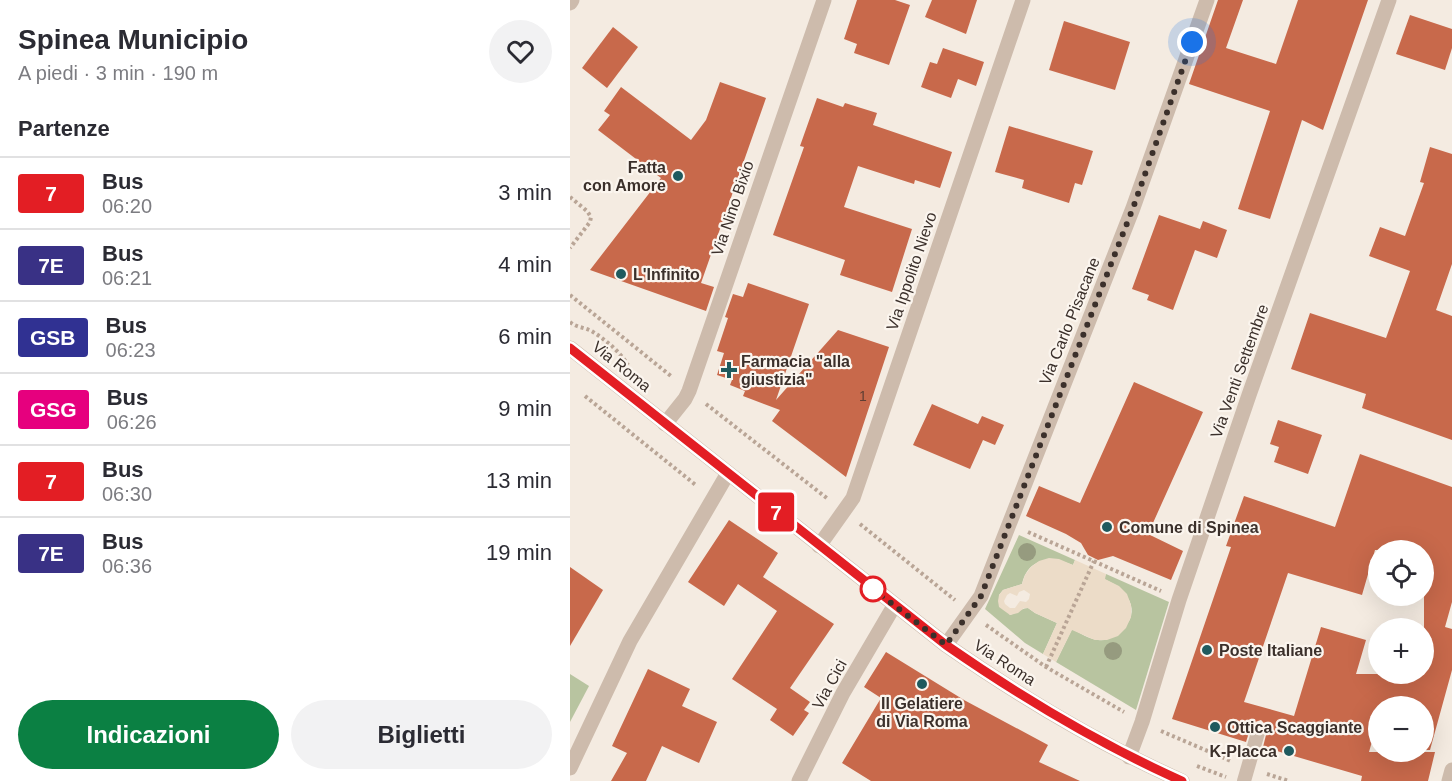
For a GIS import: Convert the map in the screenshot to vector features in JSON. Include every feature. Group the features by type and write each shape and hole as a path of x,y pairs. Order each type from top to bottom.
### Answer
{"street":[{"name":"Via Nino Bixio","path":"665,424 689,391 824,0"},
{"name":"Via Ippolito Nievo","path":"819,546 853,498 1023,0"},
{"name":"Via Carlo Pisacane","path":"946,645 981,596 1133,208 1207,0"},
{"name":"Via Venti Settembre","path":"1129,757 1241,418 1389,0"},
{"name":"Via Roma","path":"570,348 946,645 1048,711 1129,757 1182,781"},
{"path":"570,768 630,641 728,474"},
{"name":"Via Cici","path":"799,781 843,693 894,606"},
{"path":"1449,781 1452,770"}],"lane":[{"path":"1244,781 1259,729"}],"path":[{"path":"570,197 591,217 590,222 570,248"},
{"path":"570,295 673,378"},
{"path":"585,396 701,489"},
{"path":"701,400 829,499"},
{"path":"1008,523 1162,591"},
{"path":"860,524 958,602"},
{"path":"1046,667 1094,561"},
{"path":"980,620 1046,667 1132,717"},
{"path":"1161,731 1238,763"},
{"path":"1260,771 1289,781"}],"green space":[{"path":"1019,535 1075,560 1073,565 1057,560 1035,564 1029,568 1022,584 1003,590 999,595 1010,615 1028,608 1057,623 1043,654 1025,643 985,609"},
{"path":"1106,574 1169,602 1136,710 1056,662 1072,629 1091,638 1105,640 1124,628 1130,620 1131,604 1121,590 1104,579"},
{"path":"570,674 589,686 570,722"}],"shaded area":[{"path":"1049,558 1059,559 1073,565 1075,560 1106,574 1105,579 1119,586 1127,594 1131,605 1131,617 1126,628 1118,636 1107,640 1095,640 1072,630 1056,662 1043,654 1057,623 1028,608 1010,615 999,607 998,601 1003,590 1022,584 1025,575 1039,561","holes":["1024,590 1030,594 1026,602 1020,601 1015,608 1010,608 1005,604 1004,601 1010,593 1017,596"]}],"building":[{"path":"857,0 895,0 910,5 889,65 854,53 857,44 844,39"},
{"path":"932,0 977,0 966,34 925,17"},
{"path":"1218,0 1243,0 1226,48 1276,64 1298,0 1368,0 1323,130 1302,120 1270,219 1238,209 1270,111 1189,84"},
{"path":"1410,15 1452,29 1452,48 1445,70 1396,54"},
{"path":"1064,21 1130,42 1115,90 1049,70"},
{"path":"613,27 638,47 607,88 582,68"},
{"path":"943,48 984,62 976,86 958,79 951,98 921,87 930,62 937,64"},
{"path":"720,82 766,98 701,283 714,287 706,311 590,270 661,178 598,130 610,115 604,111 621,87 691,140 706,120"},
{"path":"817,98 843,107 845,103 877,113 873,125 952,152 940,188 915,180 914,184 858,166 844,207 912,229 892,292 840,275 845,260 773,235 804,147 800,146"},
{"path":"1009,126 1093,151 1082,185 1075,183 1069,203 1022,188 1024,180 995,172"},
{"path":"1430,147 1452,154 1452,264 1436,310 1452,316 1452,440 1362,408 1366,394 1291,369 1310,313 1386,338 1410,271 1369,256 1380,227 1405,236 1424,183 1420,182"},
{"path":"1159,215 1200,229 1203,221 1227,230 1217,258 1195,250 1173,310 1147,300 1149,295 1132,289"},
{"path":"748,283 809,304 776,400 838,330 889,347 846,477 772,421 780,410 743,396 745,391 730,385 732,380 717,375 724,353 717,351 728,318 725,317 733,294 743,297"},
{"path":"1134,382 1203,412 1148,534 1183,551 1171,580 1113,556 1098,560 1088,555 1081,543 1026,516 1039,486 1080,503"},
{"path":"932,404 978,424 982,416 1004,425 995,445 983,440 970,469 913,445"},
{"path":"1278,420 1322,435 1308,474 1274,462 1279,447 1270,444"},
{"path":"1360,454 1452,487 1452,602 1445,627 1452,629 1452,670 1434,735 1434,696 1368,696 1368,762 1433,762 1428,781 1361,781 1362,776 1263,747 1268,727 1261,720 1252,723 1246,742 1172,719 1231,547 1226,546 1244,496 1335,527"},
{"path":"729,520 778,553 763,577 834,624 790,688 810,702 804,710 809,713 793,736 770,720 777,709 732,679 777,611 738,584 724,606 688,582"},
{"path":"570,567 603,590 570,646"},
{"path":"886,652 964,700 1048,745 1039,762 1080,781 871,781 842,763 881,698 864,687"},
{"path":"648,669 690,689 682,706 717,722 699,763 662,746 646,781 611,781 627,753 612,746"}],"bus line":[{"name":"7","path":"570,348 946,645 985,672 1078,729 1129,757 1182,781"}],"place":[{"name":"Fatta con Amore","path":"678,176"},
{"name":"L'Infinito","path":"621,274"},
{"name":"Farmacia \"alla giustizia\"","path":"729,370"},
{"name":"Comune di Spinea","path":"1107,527"},
{"name":"Poste Italiane","path":"1207,650"},
{"name":"Il Gelatiere di Via Roma","path":"922,684"},
{"name":"Ottica Scaggiante","path":"1215,727"},
{"name":"K-Placca","path":"1289,751"}],"route":[{"path":"873,589 869,586 946,645 981,596 1133,208 1192,42"}]}
